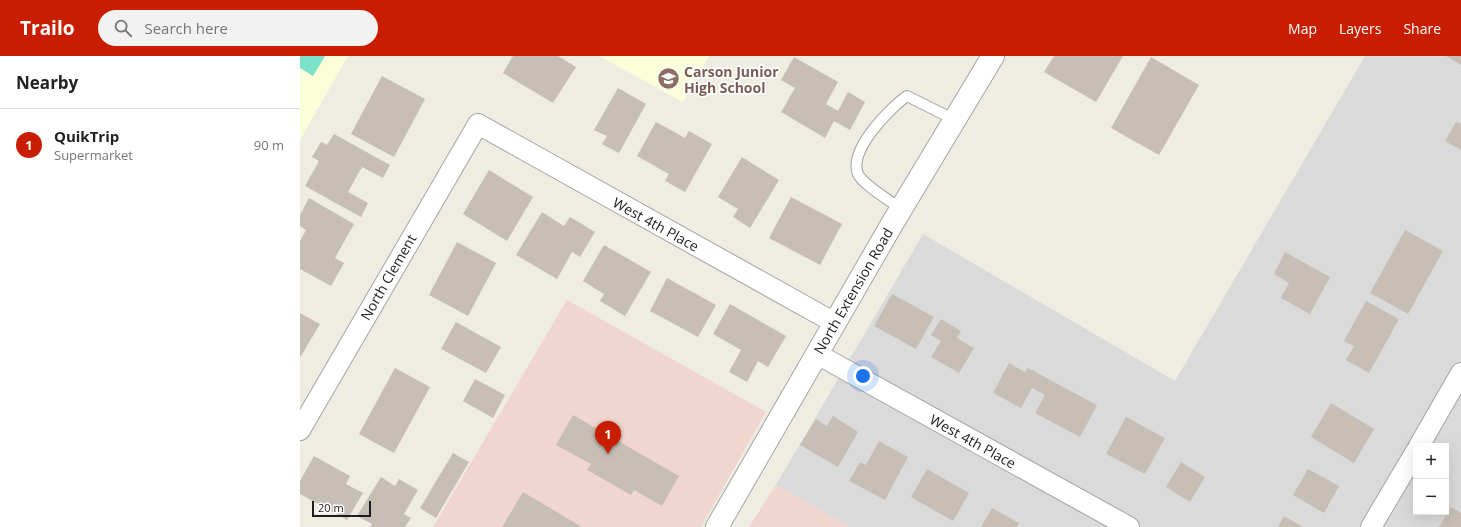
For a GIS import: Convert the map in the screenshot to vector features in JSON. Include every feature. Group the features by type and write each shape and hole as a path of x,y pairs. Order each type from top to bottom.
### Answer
{"street":[{"name":"North Extension Road","path":"716,527 901,209 993,56"},
{"name":"West 4th Place","path":"478,124 835,323"},
{"name":"North Clement","path":"300,430 478,124"},
{"name":"West 4th Place","path":"817,354 1129,527"},
{"path":"1421,443 1461,374"},
{"path":"1371,527 1413,456"}],"lane":[{"path":"901,209 868,185 858,174 857,164 860,152 885,115 907,96 955,120"}],"shaded area":[{"path":"300,56 348,56 300,140"},
{"name":"Carson Junior High School","path":"599,56 709,56 683,102"},
{"path":"1365,56 1461,56 1461,527 849,527 776,485 923,234 1175,381"},
{"path":"567,300 766,412 701,527 433,527"},
{"path":"776,485 849,527 749,527"}],"green space":[{"path":"300,56 325,56 313,76 300,68"}],"building":[{"path":"513,56 558,56 576,67 553,103 503,73"},
{"path":"1054,56 1123,56 1096,102 1044,72"},
{"path":"1446,56 1461,56 1461,65"},
{"path":"794,57 838,82 826,104 838,111 848,92 865,102 850,130 834,121 825,138 781,112 795,88 781,80"},
{"path":"1151,57 1199,85 1159,155 1111,128"},
{"path":"382,76 425,99 394,157 351,134"},
{"path":"618,88 646,104 619,153 602,144 607,136 594,130"},
{"path":"656,122 685,138 689,131 712,144 685,192 665,181 669,174 637,156"},
{"path":"1456,122 1461,124 1461,150 1445,141"},
{"path":"334,134 390,165 383,178 362,167 348,192 368,203 361,217 305,186 319,161 312,157 321,142 327,145"},
{"path":"742,157 779,180 750,228 733,217 738,209 718,197"},
{"path":"489,170 533,197 507,241 463,214"},
{"path":"791,197 842,224 820,265 769,238"},
{"path":"309,198 354,224 335,258 344,263 331,286 300,269 300,241 306,230 300,226 300,215"},
{"path":"542,212 564,226 570,217 595,232 580,257 572,252 557,279 516,255"},
{"path":"1405,230 1443,251 1408,314 1370,293"},
{"path":"457,242 496,263 468,316 429,295"},
{"path":"604,245 651,272 625,316 600,301 604,294 583,281"},
{"path":"1285,252 1330,277 1310,314 1281,298 1289,283 1274,274"},
{"path":"667,278 716,305 698,337 650,311"},
{"path":"892,294 934,317 916,349 874,326"},
{"path":"1366,301 1399,319 1369,373 1346,360 1354,346 1344,341"},
{"path":"730,304 786,336 768,367 758,361 747,382 729,372 741,350 713,334"},
{"path":"300,313 320,324 301,356 300,356"},
{"path":"941,319 961,331 957,338 974,348 959,373 931,357 941,341 931,335"},
{"path":"456,322 501,347 486,373 441,349"},
{"path":"1009,363 1025,372 1028,368 1097,405 1080,437 1035,413 1045,395 1032,388 1021,408 993,393"},
{"path":"395,368 430,387 394,453 359,434"},
{"path":"475,379 505,395 493,418 463,401"},
{"path":"1331,403 1374,429 1354,463 1311,437"},
{"path":"573,415 679,476 662,506 634,490 631,495 587,470 591,464 556,445"},
{"path":"833,416 858,432 838,467 800,445 816,419 827,426"},
{"path":"1126,417 1165,438 1145,474 1106,454"},
{"path":"879,441 908,457 885,500 849,481 860,462 866,465"},
{"path":"453,453 469,462 436,518 420,508"},
{"path":"314,456 350,476 346,484 363,493 347,520 300,494 300,481"},
{"path":"1181,462 1205,477 1190,502 1166,487"},
{"path":"927,469 969,493 953,521 911,497"},
{"path":"1308,469 1339,486 1324,513 1293,495"},
{"path":"381,477 395,486 399,479 418,490 404,514 411,518 405,527 370,527 372,524 357,516"},
{"path":"523,492 582,527 502,527"},
{"path":"1451,507 1461,513 1461,527 1439,527 1446,515 1449,515"},
{"path":"992,508 1019,523 1017,527 981,527"},
{"path":"1284,516 1303,527 1278,527"}],"place":[{"name":"Carson Junior High School","path":"669,79"},
{"name":"QuikTrip","path":"608,454"}]}
